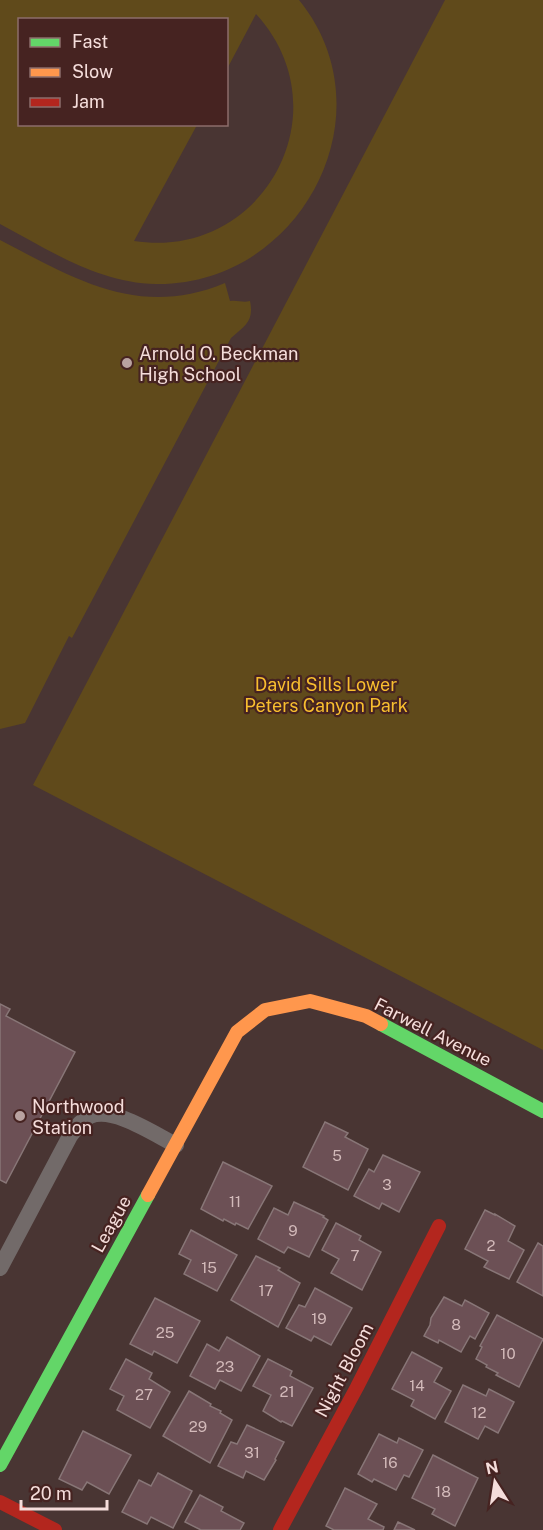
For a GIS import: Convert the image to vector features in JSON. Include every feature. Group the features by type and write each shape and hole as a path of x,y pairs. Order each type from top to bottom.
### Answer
{"street":[{"name":"Farwell Avenue","path":"265,1010 310,1001 366,1016 543,1111"},
{"name":"League","path":"0,1465 237,1032 265,1010"},
{"name":"Night Bloom","path":"280,1530 357,1387 439,1226"},
{"path":"0,1502 55,1530"}],"lane":[{"path":"0,1268 70,1136 80,1123 90,1116 111,1113 176,1145"}],"green space":[{"path":"0,0 299,0 325,45 336,93 333,140 316,186 289,225 252,256 207,277 156,284 114,278 56,254 0,224","holes":["256,14 282,52 293,93 291,134 277,171 253,204 220,228 180,241 134,241 196,126 18,126 18,18 228,18 228,67"]},
{"name":"David Sills Lower Peters Canyon Park","path":"445,0 543,0 543,1050 33,785"},
{"path":"0,240 55,268 108,290 164,297 194,293 225,283 230,301 250,301 251,313 248,322 231,338 72,638 69,636 25,723 0,729"}],"building":[{"name":"Northwood Station","path":"0,1004 10,1009 6,1016 75,1052 6,1183 0,1180"},
{"path":"325,1122 348,1133 345,1137 368,1149 348,1190 303,1167"},
{"path":"383,1155 420,1172 399,1212 382,1203 379,1209 354,1196 369,1169 374,1172"},
{"path":"223,1162 272,1186 248,1229 224,1219 223,1221 201,1209"},
{"path":"294,1202 328,1220 309,1257 288,1247 284,1253 258,1239 274,1208 288,1215"},
{"path":"485,1210 515,1226 508,1241 524,1250 509,1279 484,1267 488,1261 465,1249"},
{"path":"336,1223 361,1236 359,1240 381,1252 362,1290 331,1273 339,1259 322,1250"},
{"path":"191,1230 237,1255 217,1291 184,1274 191,1260 179,1254"},
{"path":"538,1243 543,1246 543,1296 517,1282"},
{"path":"256,1256 280,1268 278,1270 300,1283 278,1327 231,1300"},
{"path":"315,1288 352,1308 331,1345 314,1336 311,1341 286,1328 299,1305 305,1307"},
{"path":"444,1297 462,1306 465,1300 489,1313 475,1339 470,1336 461,1352 439,1340 438,1343 424,1336 431,1318"},
{"path":"155,1298 200,1321 177,1363 154,1351 152,1355 130,1344"},
{"path":"497,1315 543,1339 519,1387 496,1375 498,1373 476,1359 482,1347 480,1346"},
{"path":"227,1337 260,1356 241,1391 220,1380 215,1389 190,1376 207,1344 219,1351"},
{"path":"412,1352 442,1368 434,1382 451,1391 435,1419 411,1406 414,1400 392,1389"},
{"path":"126,1359 152,1373 149,1379 170,1392 150,1428 117,1410 124,1396 110,1389"},
{"path":"268,1359 292,1371 290,1376 313,1388 292,1426 263,1411 271,1395 253,1386"},
{"path":"463,1385 486,1396 489,1389 514,1402 498,1433 485,1426 478,1439 445,1422"},
{"path":"189,1391 232,1420 210,1463 163,1436"},
{"path":"247,1425 284,1442 264,1480 246,1471 243,1478 218,1466 231,1442 237,1444"},
{"path":"83,1431 131,1455 109,1494 87,1482 82,1490 59,1479"},
{"path":"379,1434 397,1443 399,1438 423,1450 409,1477 404,1475 396,1490 374,1479 372,1482 358,1474"},
{"path":"433,1455 478,1478 455,1526 432,1514 435,1509 412,1498"},
{"path":"158,1473 192,1491 173,1528 151,1517 147,1524 122,1512 139,1480 151,1486"},
{"path":"345,1488 377,1504 368,1519 384,1527 383,1530 334,1530 326,1526"},
{"path":"200,1495 223,1507 221,1511 244,1523 240,1530 201,1530 185,1522"},
{"path":"398,1522 415,1530 394,1530"}],"traffic: fast":[{"path":"381,1024 543,1111"},
{"path":"0,1465 148,1195"}],"traffic: slow":[{"path":"148,1195 237,1032 265,1010 310,1001 366,1016 381,1024"}],"traffic: jam":[{"path":"280,1530 357,1387 439,1226"},
{"path":"0,1502 55,1530"}],"place":[{"name":"Arnold O. Beckman High School","path":"127,363"},
{"name":"Northwood Station","path":"20,1116"}]}
